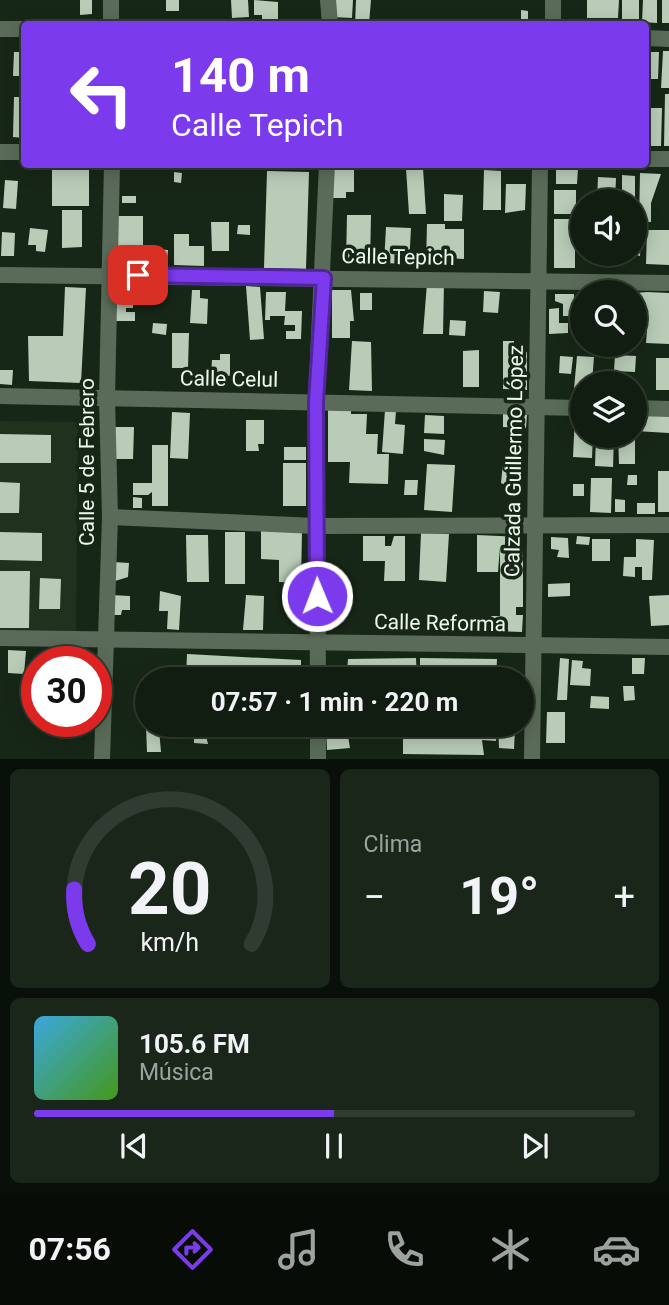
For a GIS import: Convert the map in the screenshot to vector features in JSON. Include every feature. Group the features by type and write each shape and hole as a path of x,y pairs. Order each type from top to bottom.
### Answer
{"street":[{"path":"111,0 111,21"},
{"path":"328,0 330,21"},
{"path":"553,0 553,21"},
{"path":"0,29 21,29"},
{"path":"649,38 669,39"},
{"path":"0,152 21,152"},
{"path":"649,159 669,159"},
{"name":"Calle 5 de Febrero","path":"102,759 110,517 107,398 112,168"},
{"path":"318,667 316,402 324,278 327,168"},
{"name":"Calzada Guillermo López","path":"533,759 540,168"},
{"name":"Calle Tepich","path":"0,275 669,283"},
{"name":"Calle Celul","path":"0,396 570,408"},
{"path":"647,408 669,409"},
{"path":"110,517 316,526 669,526"},
{"name":"Calle Reforma","path":"0,638 669,647"},
{"path":"318,737 318,759"}],"shaded area":[{"path":"0,421 78,422 76,634 0,633"}],"building":[{"path":"80,0 92,0 92,14 80,15"},
{"path":"166,0 179,0 179,11 166,11"},
{"path":"231,0 248,0 249,17 232,18"},
{"path":"254,0 278,2 278,21 262,21 262,15 254,15"},
{"path":"332,0 353,0 352,18 331,17"},
{"path":"356,0 371,0 369,21 355,21"},
{"path":"587,0 619,0 618,18 587,18"},
{"path":"622,0 639,0 639,21 622,21"},
{"path":"643,0 657,0 657,23 642,21"},
{"path":"662,0 669,0 669,23 662,23"},
{"path":"521,10 528,11 528,21 521,21"},
{"path":"663,51 669,51 669,88 661,88"},
{"path":"14,52 21,52 21,76 13,76"},
{"path":"649,52 659,52 658,79 649,79"},
{"path":"665,94 669,94 669,146 664,146"},
{"path":"14,97 21,97 21,138 13,137"},
{"path":"649,108 662,108 661,146 649,146"},
{"path":"52,168 89,168 89,206 52,206"},
{"path":"333,168 354,168 354,192 346,192 346,198 333,198"},
{"path":"406,168 423,168 426,214 409,214"},
{"path":"556,168 578,168 577,184 556,184"},
{"path":"484,170 501,171 501,210 483,210"},
{"path":"267,171 309,172 306,269 264,268"},
{"path":"174,172 182,173 181,183 174,182"},
{"path":"640,173 661,174 651,203 651,222 647,222 647,189 640,189"},
{"path":"622,175 635,176 635,189 622,189"},
{"path":"598,177 616,178 616,189 598,189"},
{"path":"5,180 18,181 16,209 3,208"},
{"path":"506,184 526,184 525,210 505,213"},
{"path":"554,190 570,190 570,214 554,214"},
{"path":"444,194 463,195 462,221 444,221"},
{"path":"122,196 136,196 136,203 122,203"},
{"path":"62,210 82,210 82,247 62,248"},
{"path":"347,215 371,215 370,264 346,263"},
{"path":"117,216 143,216 143,267 117,267"},
{"path":"554,219 570,219 570,266 575,268 554,268"},
{"path":"211,222 229,222 229,251 212,251"},
{"path":"427,224 445,224 445,229 464,229 464,259 444,258 444,264 426,264"},
{"path":"238,225 250,225 250,235 237,234"},
{"path":"386,227 411,228 409,264 384,263"},
{"path":"30,228 48,230 45,252 36,251 36,245 28,245"},
{"path":"647,230 669,230 669,265 647,264"},
{"path":"2,232 15,233 14,256 1,256"},
{"path":"174,234 189,234 189,246 204,246 204,266 174,265"},
{"path":"156,249 168,250 167,266 148,261 148,255 156,255"},
{"path":"427,283 444,283 443,334 423,334"},
{"path":"246,286 260,287 264,339 250,340"},
{"path":"65,287 86,288 81,383 29,381 28,336 63,336"},
{"path":"112,290 134,291 133,308 126,308 126,312 135,312 135,321 111,321"},
{"path":"192,290 200,290 200,298 208,299 207,324 190,323"},
{"path":"332,290 351,290 354,321 350,321 350,338 332,338"},
{"path":"484,291 500,292 498,313 483,312"},
{"path":"266,292 286,292 285,311 302,311 301,339 286,339 286,331 295,331 295,325 284,325 285,316 270,316 270,320 265,320"},
{"path":"647,292 669,293 669,344 647,343"},
{"path":"360,293 372,293 372,310 360,310"},
{"path":"555,294 570,294 570,316 563,316 563,304 555,301"},
{"path":"559,308 559,323 568,323 568,333 549,334 549,309"},
{"path":"450,320 466,321 465,336 449,335"},
{"path":"153,323 167,324 166,335 152,333"},
{"path":"172,333 189,333 188,368 172,368"},
{"path":"352,341 371,342 372,391 349,390"},
{"path":"503,341 514,341 514,352 527,352 527,390 503,389"},
{"path":"479,350 479,387 463,387 463,351"},
{"path":"220,354 230,354 230,376 211,375 212,360 220,360"},
{"path":"560,356 573,357 570,374 559,373"},
{"path":"577,357 594,357 593,371 576,371"},
{"path":"615,357 636,357 635,371 614,371"},
{"path":"656,358 669,358 669,390 656,390"},
{"path":"0,370 13,370 12,385 0,384"},
{"path":"328,409 351,409 351,414 367,414 366,434 378,434 377,454 389,454 388,484 349,483 350,462 328,462"},
{"path":"385,410 396,411 395,424 405,425 403,454 382,452"},
{"path":"172,412 190,413 188,459 170,458"},
{"path":"503,414 527,415 526,428 503,427"},
{"path":"647,414 669,415 669,433 647,432"},
{"path":"425,415 444,416 444,434 424,433"},
{"path":"246,420 264,420 264,444 258,444 259,451 246,451"},
{"path":"113,427 134,427 133,459 113,459"},
{"path":"0,434 51,435 51,463 0,463"},
{"path":"424,439 445,440 444,455 424,451"},
{"path":"152,445 168,445 168,506 152,506 152,492 148,495 133,495 133,483 152,483"},
{"path":"284,447 306,447 306,460 284,460"},
{"path":"573,448 592,448 592,458 573,457"},
{"path":"596,448 614,448 613,467 595,466"},
{"path":"618,448 635,448 635,464 619,464"},
{"path":"283,463 306,463 306,506 283,506"},
{"path":"503,463 524,465 523,477 514,477 513,489 501,483"},
{"path":"427,464 455,465 452,512 424,510"},
{"path":"658,471 669,471 669,512 658,512"},
{"path":"628,475 637,475 637,485 627,485"},
{"path":"591,478 612,478 611,513 590,512"},
{"path":"405,480 418,480 417,495 404,495"},
{"path":"0,482 20,483 19,513 0,513"},
{"path":"573,484 584,484 584,496 573,496"},
{"path":"133,497 142,498 142,508 133,508"},
{"path":"615,499 625,500 625,512 615,512"},
{"path":"637,503 655,503 655,514 637,514"},
{"path":"261,530 302,531 301,583 279,582 279,560 261,559"},
{"path":"0,532 42,533 42,561 0,560"},
{"path":"225,532 245,532 245,584 225,584"},
{"path":"421,533 449,534 446,582 419,580"},
{"path":"186,535 208,535 209,582 187,582"},
{"path":"477,535 523,537 523,607 516,607 516,615 523,615 522,632 490,631 491,616 500,616 500,547 498,572 477,572"},
{"path":"363,536 385,536 385,546 391,546 394,536 405,536 405,581 384,581 385,561 363,561"},
{"path":"577,536 590,537 589,545 576,544"},
{"path":"551,537 568,538 569,558 557,557 559,550 551,549"},
{"path":"592,539 610,539 610,561 592,561"},
{"path":"636,539 654,540 652,580 642,580 642,567 635,567 635,577 623,576 624,557 636,557"},
{"path":"113,562 129,563 128,577 112,582"},
{"path":"0,571 30,571 29,628 0,628"},
{"path":"40,578 61,579 60,609 39,609"},
{"path":"570,583 570,596 548,597 548,584"},
{"path":"160,591 181,596 179,630 167,629 168,611 159,611"},
{"path":"111,595 130,596 130,610 122,610 121,615 110,615"},
{"path":"246,595 264,596 263,630 243,630"},
{"path":"669,595 669,625 651,626 649,596"},
{"path":"8,650 21,651 21,674 8,673"},
{"path":"187,654 301,660 301,667 186,667"},
{"path":"416,658 416,667 347,667 348,659"},
{"path":"420,658 497,659 497,667 420,667"},
{"path":"560,658 569,659 567,700 557,700"},
{"path":"632,658 645,658 644,674 632,674"},
{"path":"572,660 583,661 582,668 591,669 590,686 570,685"},
{"path":"623,686 634,686 635,700 624,701"},
{"path":"591,696 609,697 609,709 590,708"},
{"path":"547,712 565,712 565,743 546,743"},
{"path":"146,737 160,737 161,752 147,752"},
{"path":"194,737 206,737 208,744 194,743"},
{"path":"326,737 348,737 350,748 327,750"},
{"path":"496,737 496,741 482,740 484,755 403,754 403,739 393,738"},
{"path":"499,737 515,737 514,749 499,748"}],"route":[{"path":"138,275 324,278 316,402 317,596"}]}
